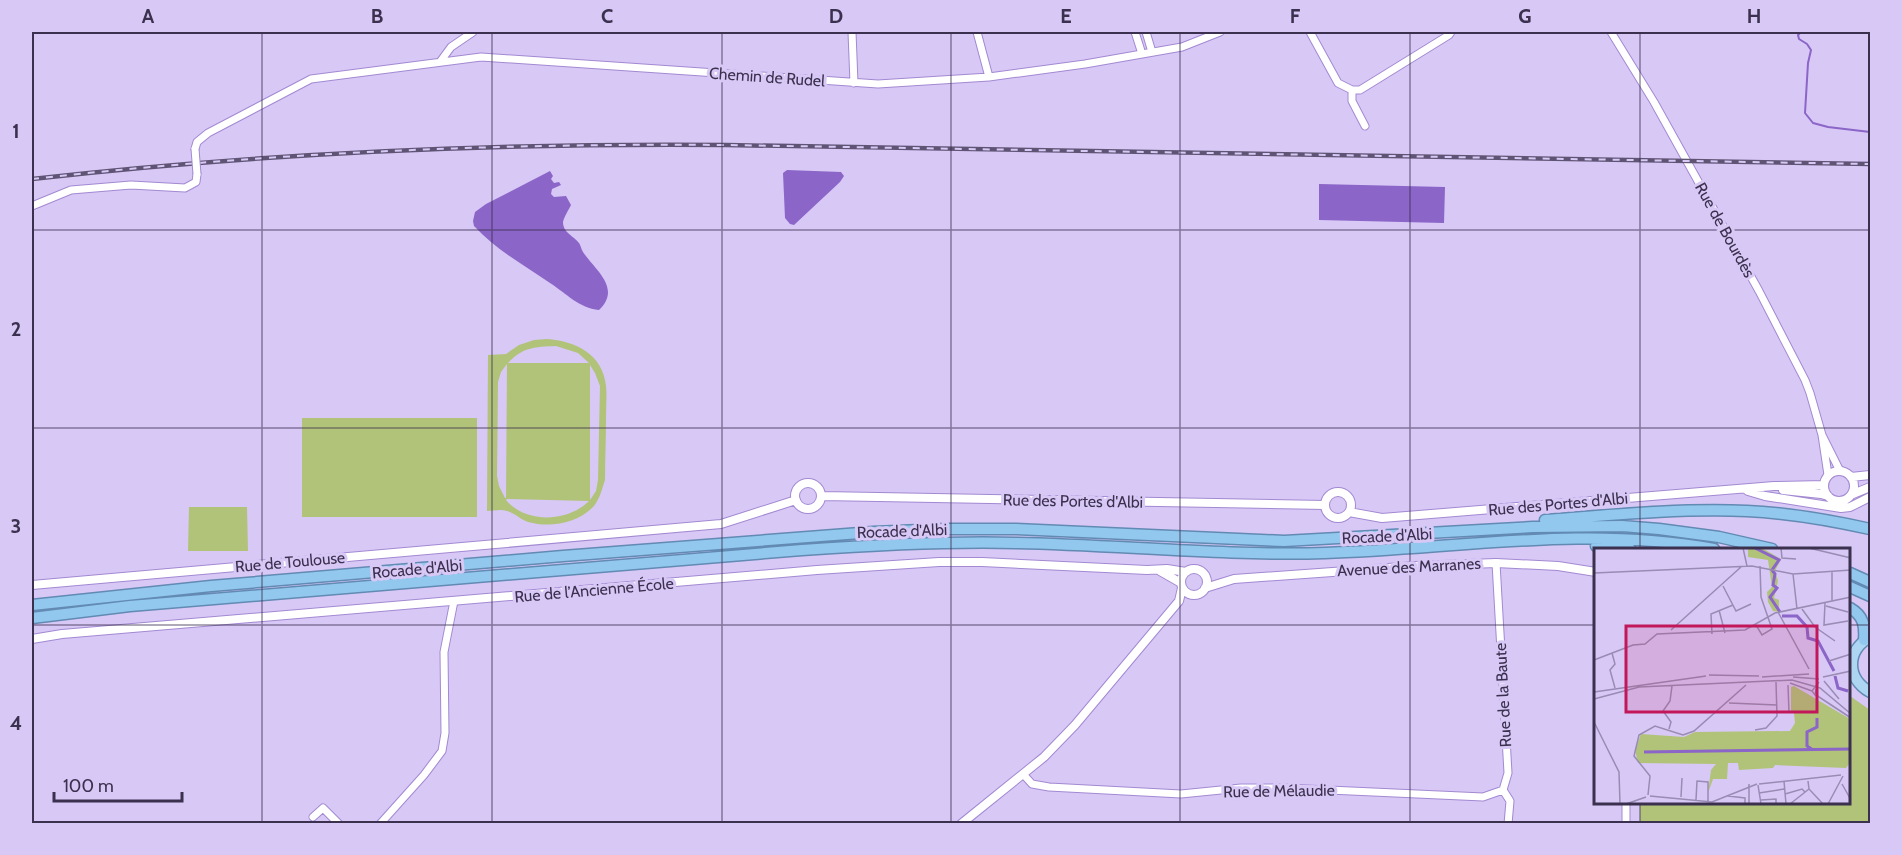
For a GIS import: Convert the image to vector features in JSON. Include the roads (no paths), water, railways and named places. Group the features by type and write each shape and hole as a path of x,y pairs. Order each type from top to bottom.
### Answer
{"highway":[{"path":"1284,541 1555,519 1691,511 1747,511 1796,515 1870,529"},
{"name":"Rocade d'Albi","path":"32,605 211,586 873,532 945,529 1284,541 1533,527 1622,526 1719,537 1768,548"},
{"name":"Rocade d'Albi","path":"32,618 130,606 790,550 876,545 1018,543 1255,554 1326,553 1491,543 1617,539 1656,541 1707,548"},
{"path":"1491,543 1620,548"},
{"path":"1851,573 1870,582"},
{"path":"1851,587 1870,596"},
{"path":"1851,609 1857,612 1865,626 1867,638"}],"main road":[{"path":"1867,638 1852,654 1851,672 1857,681 1870,692"}],"street":[{"path":"440,62 451,46 472,32"},
{"path":"852,32 854,83"},
{"path":"977,32 989,77"},
{"path":"1136,32 1142,54"},
{"path":"1146,32 1152,52"},
{"name":"Chemin de Rudel","path":"32,206 71,190 131,185 185,188 194,185 197,180 195,149 197,142 208,133 311,79 481,57 878,84 989,77 1142,54 1182,46 1220,32"},
{"path":"1310,32 1338,83 1352,90 1360,90 1451,32"},
{"name":"Rue de Bourdès","path":"1611,32 1654,102 1759,291 1805,380 1822,435 1828,475"},
{"path":"1352,90 1352,101 1365,126"},
{"name":"Rue de Bourdès","path":"1822,435 1840,471"},
{"path":"1870,475 1851,477 1840,471 1828,475 1824,485 1828,496 1841,501 1870,487"},
{"path":"1851,477 1855,485 1852,494"},
{"path":"807,483 817,486 822,496 819,504 811,509 802,508 796,500 797,489 807,483"},
{"name":"Rue des Portes d'Albi","path":"1349,512 1382,518 1768,487 1824,485"},
{"name":"Rue des Portes d'Albi","path":"1768,487 1828,496"},
{"path":"1742,489 1765,496 1841,508 1850,507 1870,497"},
{"path":"1342,493 1350,501 1349,512 1342,517 1334,517 1328,513 1325,505 1330,495 1342,493"},
{"name":"Rue des Portes d'Albi","path":"822,496 1325,505"},
{"name":"Rue de Toulouse","path":"32,585 721,524 796,500"},
{"name":"Rue de l’Ancienne École","path":"32,639 62,634 817,570 939,562 1167,569 1186,572"},
{"name":"Avenue des Marranes","path":"1205,588 1234,579 1395,567 1496,563 1541,564 1594,572"},
{"name":"Rue de la Baute","path":"1496,563 1508,773 1503,790 1510,801 1508,824"},
{"path":"961,824 1044,757 1075,725 1179,601 1200,593 1205,588 1206,579 1201,572 1194,569 1183,575 1179,601"},
{"path":"1157,570 1170,576 1188,594 1192,595"},
{"name":"Avenue des Marranes","path":"1583,571 1594,576"},
{"name":"Avenue des Marranes","path":"1201,572 1234,579"},
{"path":"380,824 424,775 442,751 445,734 444,651 454,601"},
{"name":"Rue de Mélaudie","path":"1023,774 1032,784 1049,787 1181,794 1241,788 1285,788 1483,797 1503,790"},
{"path":"1626,804 1626,824"},
{"path":"313,818 323,808 339,824"}],"waterway":[{"path":"1801,32 1798,35 1799,39 1811,50 1805,113 1813,123 1870,132"}],"railway":[{"path":"32,179 205,162 379,151 639,145 1870,164"}]}
